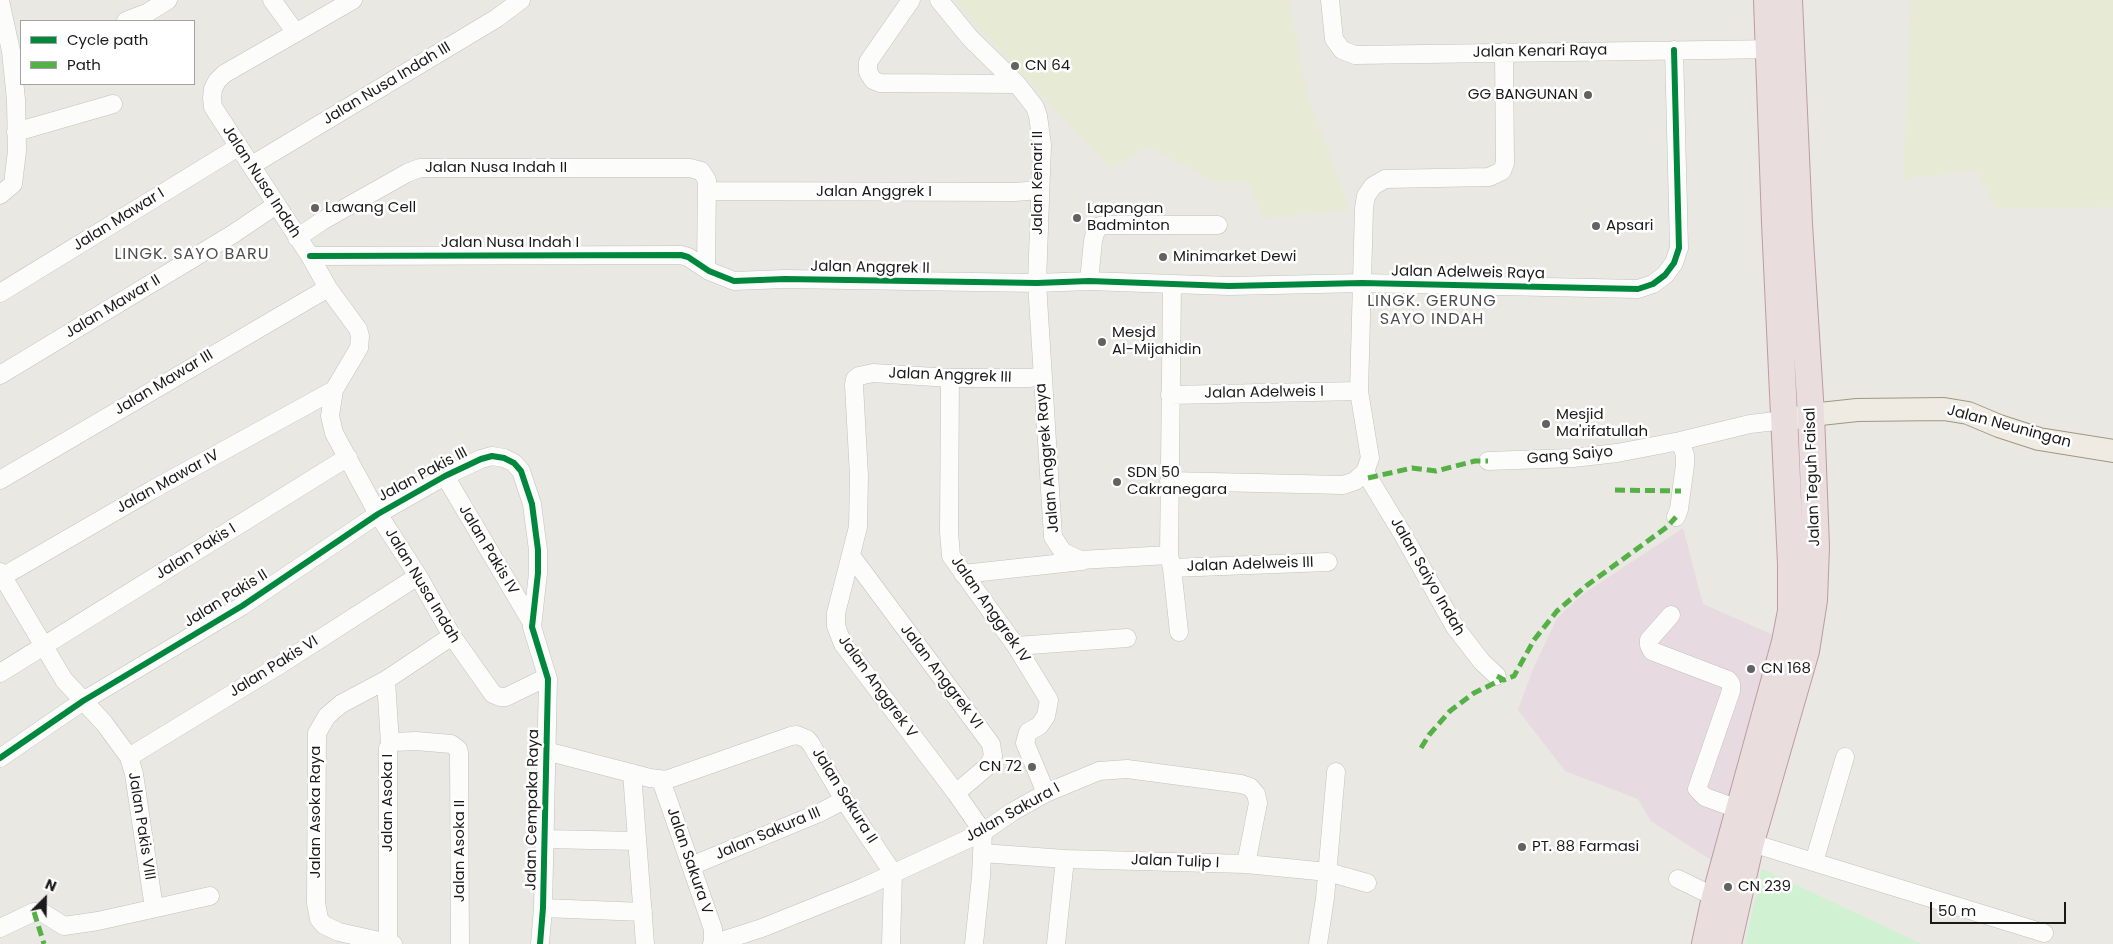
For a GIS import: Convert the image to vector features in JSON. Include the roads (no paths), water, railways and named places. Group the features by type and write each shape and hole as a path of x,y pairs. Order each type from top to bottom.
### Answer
{"highway":[{"name":"Jalan Teguh Faisal","path":"1749,813 1791,611 1785,420 1788,235 1780,49 1767,0"},
{"name":"Jalan Teguh Faisal","path":"1780,49 1789,0"},
{"name":"Jalan Teguh Faisal","path":"1705,944 1726,900 1749,813 1806,651 1814,600 1816,547 1811,414 1788,235"},
{"name":"Jalan Teguh Faisal","path":"1726,900 1728,944"}],"main road":[{"name":"Jalan Neuningan","path":"1785,420 1811,414 1857,410 1944,409 1968,413 1999,426 2039,439 2113,451"}],"street":[{"path":"128,20 146,13 168,0"},
{"path":"272,0 296,33 353,0"},
{"name":"Jalan Nusa Indah III","path":"252,165 488,23 521,0"},
{"path":"911,0 868,62 868,72 873,80 880,82 1017,84"},
{"name":"Jalan Kenari II","path":"939,0 970,38 1017,84 1035,107 1042,145 1037,283"},
{"name":"Jalan Kenari Raya","path":"1330,0 1334,39 1339,47 1350,54 1359,56 1504,52 1780,49"},
{"path":"0,1 16,58 15,177 10,188 0,195"},
{"name":"Jalan Nusa Indah","path":"296,33 220,77 212,93 215,111 252,165 310,256 328,288 358,329 360,336 357,352 334,390 330,407 332,424 378,514 418,576 452,636 495,696 506,696 547,677"},
{"name":"Jalan Adelweis Raya","path":"1037,283 1089,281 1229,286 1362,283 1638,289 1659,280 1674,263 1680,241 1674,50"},
{"path":"1168,480 1343,485 1355,481 1365,472 1370,458 1359,391 1364,208 1368,192 1376,183 1385,179 1489,176 1502,171 1505,163 1504,52"},
{"path":"16,132 114,104"},
{"name":"Jalan Mawar I","path":"0,293 238,147"},
{"name":"Jalan Nusa Indah II","path":"297,238 322,221 407,173 420,168 690,168 701,171 708,186"},
{"path":"706,269 708,186"},
{"name":"Jalan Anggrek I","path":"708,186 1015,192 1039,190"},
{"name":"Jalan Mawar II","path":"0,375 233,234 276,205"},
{"path":"1089,281 1092,241 1100,226 1108,224 1218,225"},
{"name":"Jalan Nusa Indah I","path":"310,256 681,256 706,269"},
{"name":"Jalan Anggrek II","path":"706,269 734,281 785,279 1037,283"},
{"name":"Jalan Anggrek Raya","path":"1037,283 1051,530 1056,542 1064,552 1074,558 1086,561 1171,562"},
{"path":"1172,285 1168,480 1171,562 1179,632"},
{"name":"Jalan Mawar III","path":"0,480 328,288"},
{"name":"Jalan Anggrek III","path":"859,376 873,373 894,373 950,378 1030,378 1041,376"},
{"name":"Jalan Anggrek V","path":"859,376 856,379 854,390 859,476 858,527 852,557 836,613 836,626 840,638 956,793 982,832"},
{"name":"Jalan Anggrek IV","path":"950,378 951,556 1016,646 1049,700 1046,716 1039,726 1028,732 1025,743 1046,793"},
{"name":"Jalan Mawar IV","path":"1,574 334,390"},
{"name":"Jalan Adelweis I","path":"1170,395 1359,391"},
{"path":"1676,517 1679,509 1685,465 1685,455 1680,441 1750,424 1785,420"},
{"name":"Gang Saiyo","path":"1488,461 1573,458 1680,441"},
{"name":"Jalan Pakis I","path":"0,673 348,457"},
{"name":"Jalan Pakis III","path":"378,514 445,476 486,457 510,460 524,476 536,527 538,573 532,624"},
{"name":"Jalan Saiyo Indah","path":"1365,472 1455,627 1482,662 1497,676"},
{"name":"Jalan Pakis IV","path":"445,476 532,624"},
{"name":"Jalan Pakis II","path":"0,758 83,701 242,606 378,514"},
{"name":"Jalan Anggrek VI","path":"852,557 991,744 993,756 989,765 956,793"},
{"path":"963,574 1086,561"},
{"name":"Jalan Adelweis III","path":"1171,562 1328,562"},
{"name":"Jalan Pakis VIII","path":"1,574 64,680 104,723 128,757 134,774 154,908"},
{"name":"Jalan Pakis VI","path":"128,757 281,664 418,576"},
{"path":"1671,616 1649,640 1652,650 1728,680 1731,684 1731,692 1697,789 1705,797 1749,813"},
{"name":"Jalan Cempaka Raya","path":"532,624 547,677 545,839 540,944"},
{"name":"Jalan Asoka Raya","path":"391,943 339,932 324,925 319,919 316,903 317,733 328,716 341,704 386,680 452,636"},
{"path":"1016,646 1127,638"},
{"path":"386,680 390,744"},
{"name":"Jalan Sakura II","path":"666,779 797,735 809,741 844,800 893,873"},
{"name":"Jalan Asoka I","path":"391,943 388,751 390,744 398,741 416,740 451,744 458,749 460,757"},
{"path":"546,751 632,773 666,779"},
{"name":"Jalan Asoka II","path":"460,757 460,944"},
{"path":"1814,862 1845,757"},
{"name":"Jalan Sakura I","path":"712,944 762,928 864,887 982,832 1046,793 1099,771 1127,769 1247,786 1255,792 1258,803 1246,864"},
{"path":"1318,944 1328,872 1336,772"},
{"path":"632,773 645,944"},
{"name":"Jalan Sakura V","path":"666,779 691,866 713,929 712,944"},
{"name":"Jalan Sakura III","path":"691,866 819,814 844,800"},
{"path":"974,944 982,832"},
{"path":"545,839 636,841"},
{"path":"1741,840 2044,933"},
{"name":"Jalan Tulip I","path":"982,853 1065,859 1246,864 1328,872 1367,883"},
{"path":"1056,944 1065,859"},
{"path":"892,944 893,873"},
{"path":"1678,879 1726,900"},
{"path":"0,928 34,912 43,913 64,926 210,896"},
{"path":"543,908 643,912"}],"place":[{"name":"CN 64","path":"1015,66"},
{"name":"GG BANGUNAN","path":"1588,95"},
{"name":"Lawang Cell","path":"315,208"},
{"name":"Lapangan Badminton","path":"1077,218"},
{"name":"Apsari","path":"1596,226"},
{"name":"Minimarket Dewi","path":"1163,257"},
{"name":"Mesjd Al-Mijahidin","path":"1102,342"},
{"name":"Mesjid Ma'rifatullah","path":"1546,424"},
{"name":"SDN 50 Cakranegara","path":"1117,482"},
{"name":"CN 168","path":"1751,669"},
{"name":"CN 72","path":"1032,767"},
{"name":"PT. 88 Farmasi","path":"1522,847"},
{"name":"CN 239","path":"1728,887"}],"district":[{"name":"LINGK. SAYO BARU","path":"192,255"},
{"name":"LINGK. GERUNG SAYO INDAH","path":"1432,311"}]}
